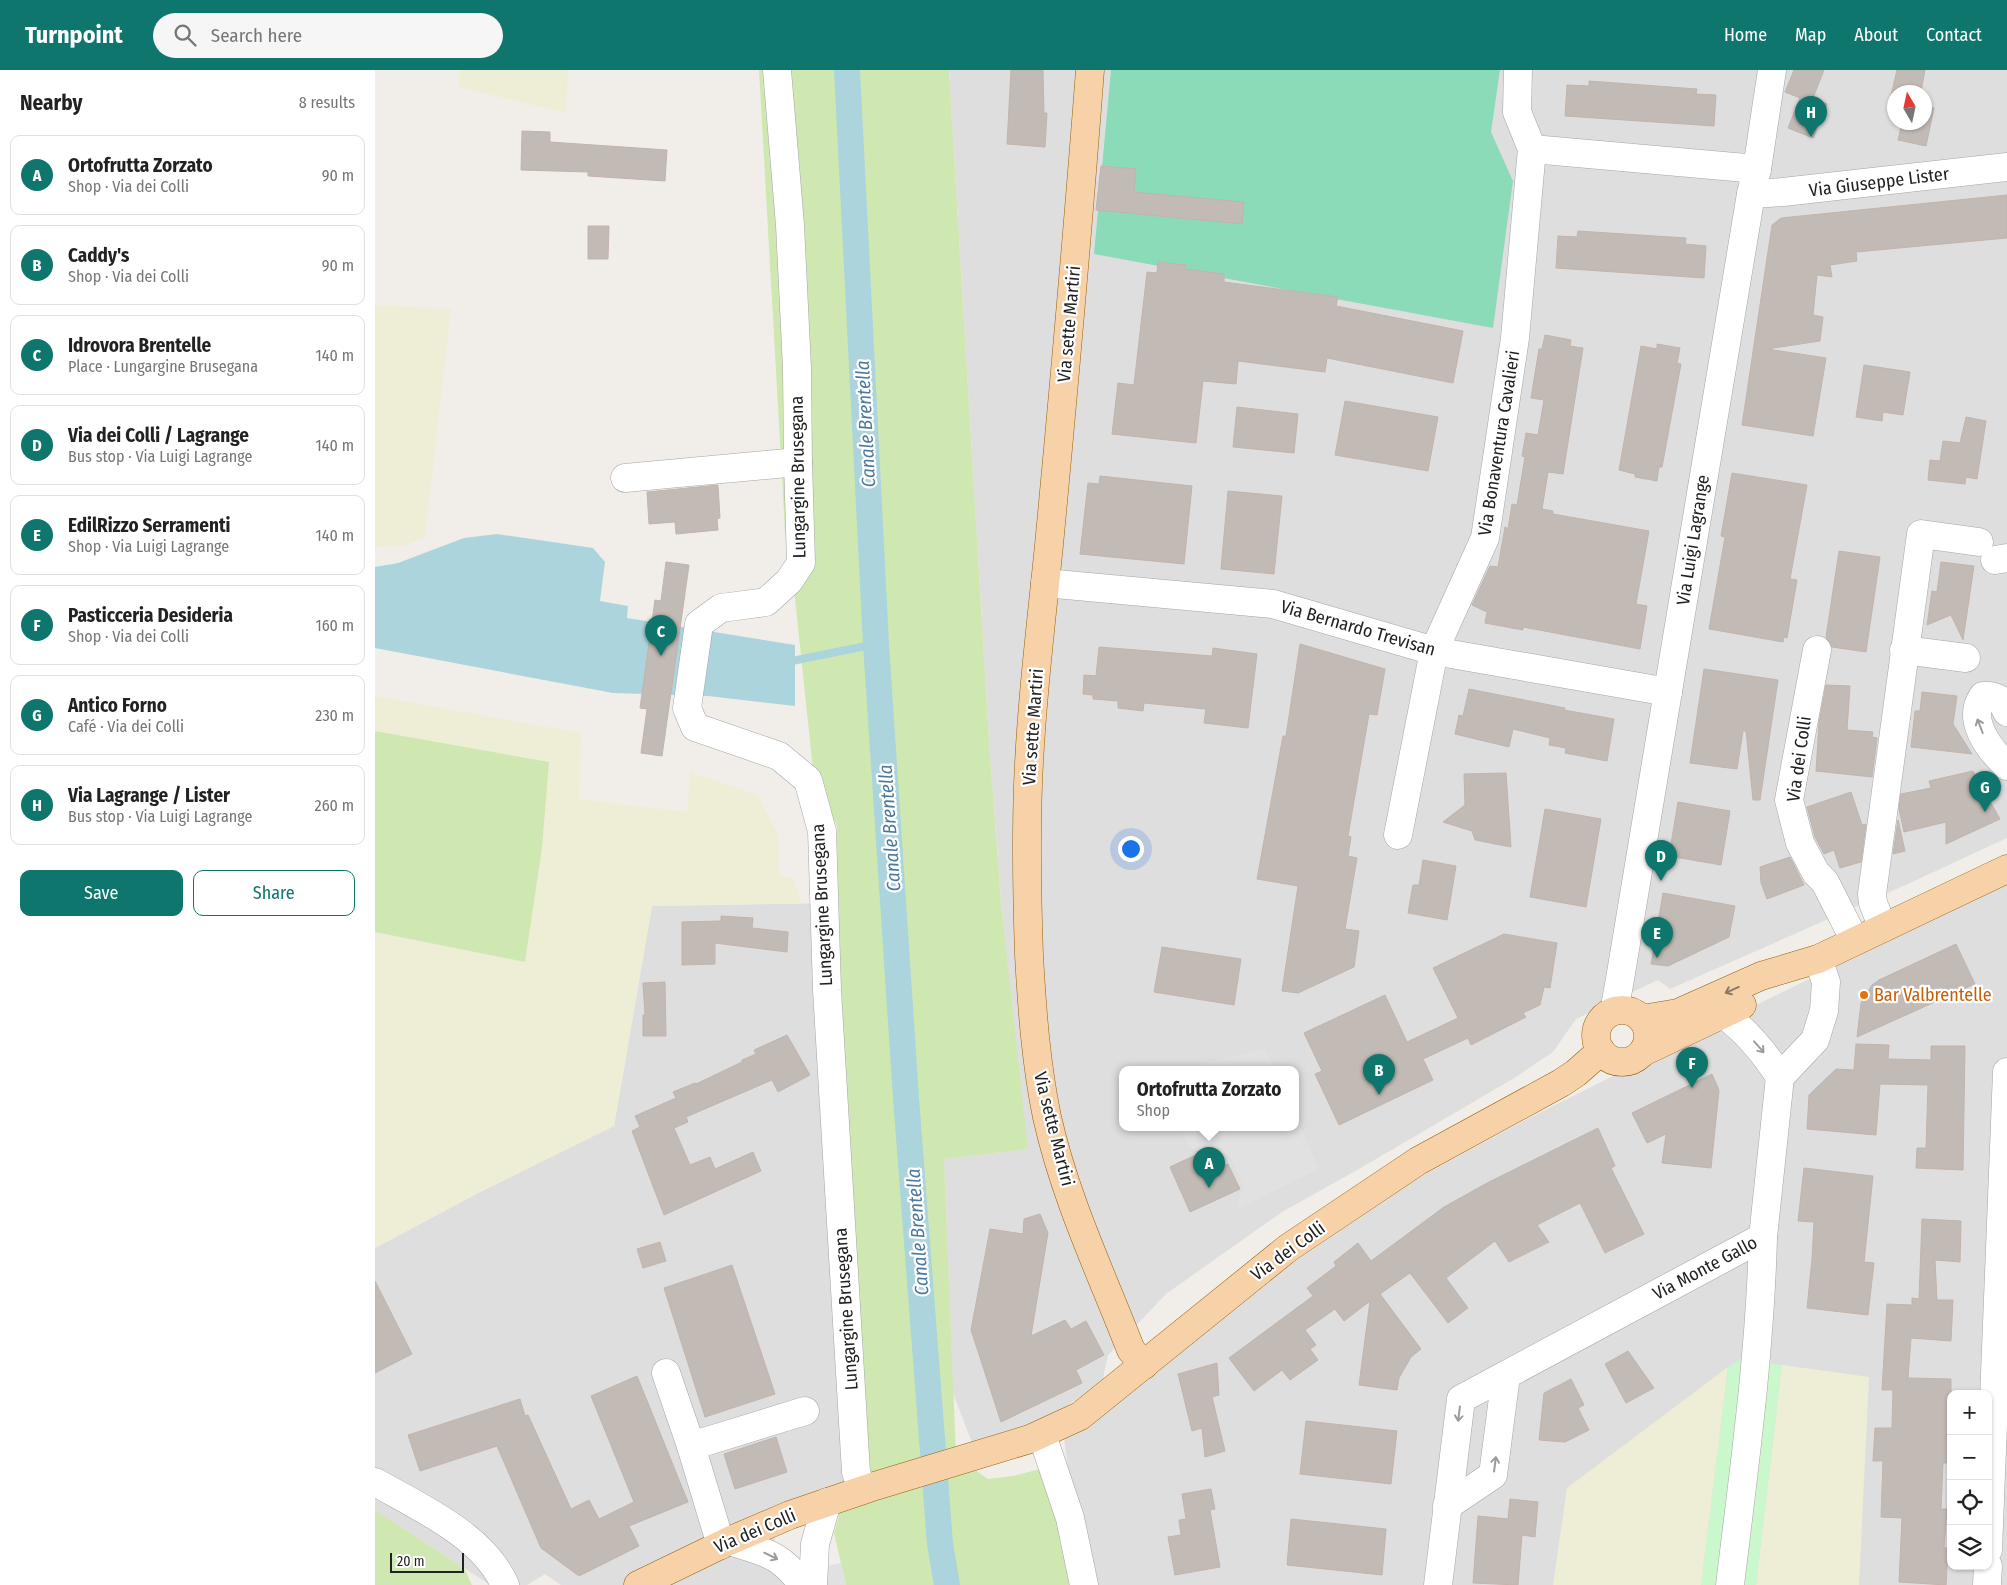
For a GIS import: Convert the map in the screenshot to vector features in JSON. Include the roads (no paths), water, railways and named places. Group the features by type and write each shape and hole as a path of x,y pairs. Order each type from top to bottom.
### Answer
{"main road":[{"name":"Via sette Martiri","path":"1090,70 1079,219 1032,721 1028,784 1027,903 1031,990 1038,1067 1048,1119 1069,1194 1131,1350 1144,1365"},
{"path":"1814,960 1770,991 1643,1052 1629,1061 1614,1060 1601,1051 1597,1035 1598,1027 1603,1019 1629,1015 1679,1013 1761,976 1814,960 2006,871"},
{"path":"1629,1015 1648,1029 1648,1041 1643,1052"},
{"name":"Via dei Colli","path":"638,1585 676,1577 725,1543 790,1515 869,1488 1036,1437 1080,1416 1288,1248 1418,1161 1561,1083 1601,1051"}],"street":[{"name":"Lungargine Brusegana","path":"777,70 791,234 797,368 801,563 789,581 766,602 721,608 699,624 687,708 695,727 779,756 809,780 822,831 827,990 856,1472 869,1488"},
{"name":"Via Bonaventura Cavalieri","path":"1398,835 1434,651 1485,538 1515,338 1533,149 1517,112 1518,70"},
{"name":"Via Luigi Lagrange","path":"1629,1015 1616,1001 1772,70"},
{"name":"Via Giuseppe Lister","path":"1533,149 1754,181 1783,192 2007,167"},
{"path":"625,478 798,462"},
{"path":"1883,928 1873,902 1872,894 1921,534 1993,553"},
{"name":"Via Bernardo Trevisan","path":"1045,583 1273,604 1434,651 1668,692"},
{"name":"Via dei Colli","path":"1817,650 1789,800 1800,843 1816,874 1825,882 1855,941"},
{"path":"1904,650 1966,658"},
{"path":"2007,712 2001,700 1993,695 1983,696 1977,705 1976,718 1979,728 2007,766"},
{"path":"1723,1014 1738,1025 1763,1051 1780,1077 1815,1040 1824,1012 1826,982 1814,960"},
{"path":"1989,1525 2007,1072"},
{"name":"Via Monte Gallo","path":"1438,1585 1461,1399 1763,1237 1780,1077"},
{"path":"1730,1585 1756,1362 1763,1275 1763,1237"},
{"path":"666,1373 725,1543 773,1555 792,1571 803,1585"},
{"path":"1447,1506 1493,1475 1505,1374"},
{"path":"691,1446 805,1412"},
{"path":"1036,1437 1070,1518 1084,1585"},
{"path":"375,1482 423,1509 472,1541 485,1553 505,1585"},
{"path":"813,1585 815,1544 827,1502"},
{"path":"1987,1585 1988,1570"}],"water":[{"path":"497,534 593,548 605,562 600,601 628,606 627,618 795,645 795,706 708,696 613,693 375,648 375,567 398,563 464,538"}],"waterway":[{"name":"Canale Brentella","path":"847,70 876,644 906,1098 940,1544 947,1585"},
{"path":"787,662 876,644"}],"place":[{"name":"Via Lagrange / Lister","path":"1811,137"},
{"name":"Idrovora Brentelle","path":"661,656"},
{"name":"Antico Forno","path":"1985,812"},
{"name":"Via dei Colli / Lagrange","path":"1661,881"},
{"name":"EdilRizzo Serramenti","path":"1657,958"},
{"name":"Bar Valbrentelle","path":"1864,995"},
{"name":"Pasticceria Desideria","path":"1692,1088"},
{"name":"Caddy's","path":"1379,1095"},
{"name":"Ortofrutta Zorzato","path":"1209,1188"}]}
